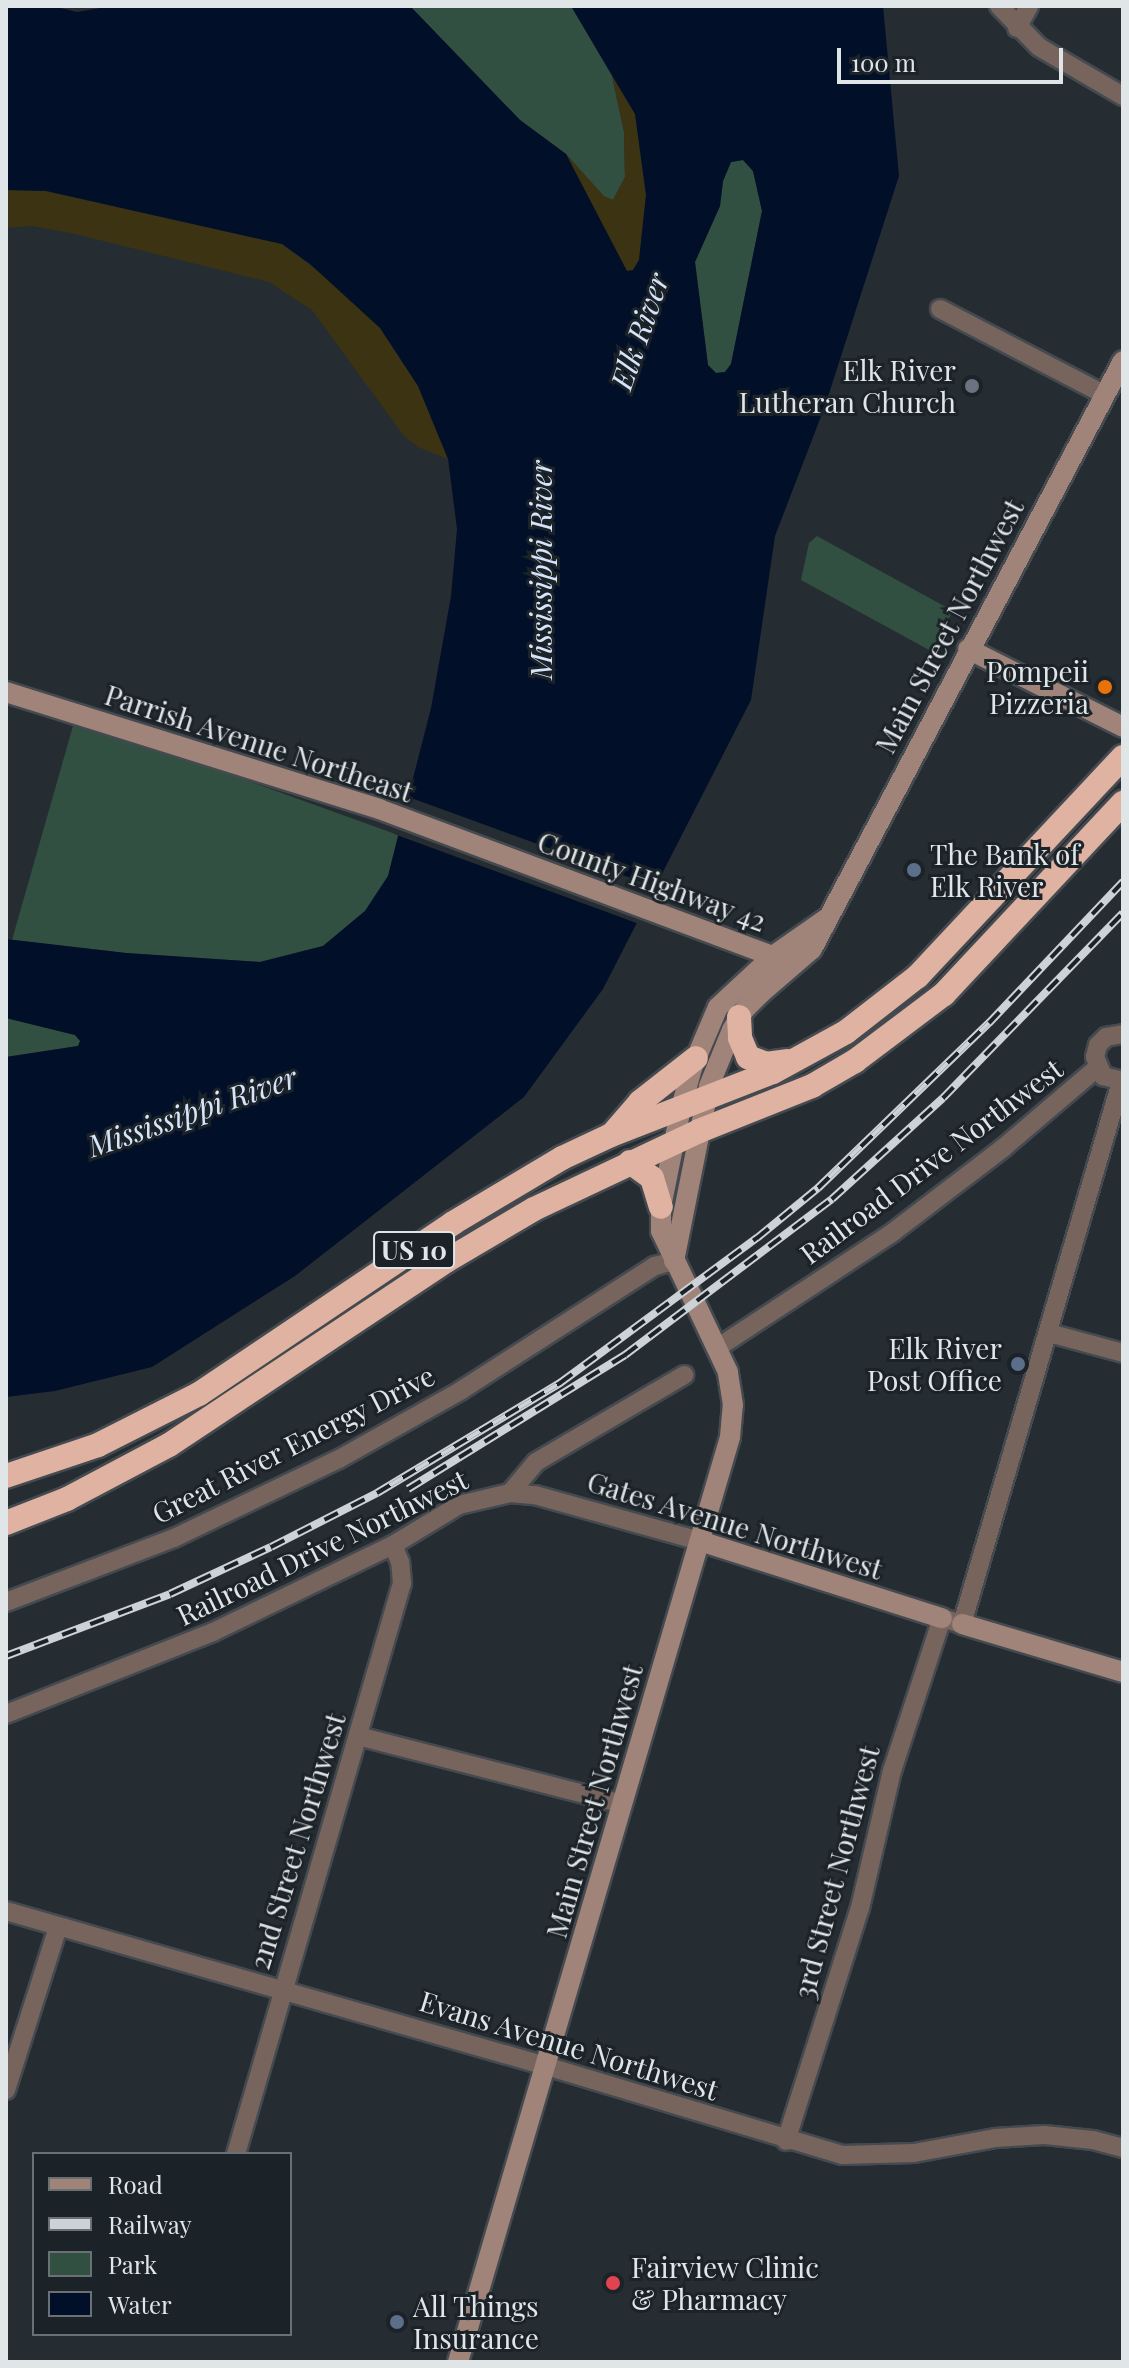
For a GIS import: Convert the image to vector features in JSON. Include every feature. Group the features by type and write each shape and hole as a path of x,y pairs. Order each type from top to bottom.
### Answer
{"highway":[{"name":"US 10","path":"6,1476 98,1445 199,1394 496,1195 611,1135 801,1059 846,1032 918,976 1123,757"},
{"name":"US 10","path":"6,1523 67,1499 135,1465 473,1244 582,1184 699,1131 812,1086 895,1034 944,994 1123,803"},
{"path":"739,1017 740,1038 748,1057 766,1064 801,1059"},
{"path":"611,1135 640,1102 696,1058"},
{"path":"630,1162 652,1178 661,1207"}],"main road":[{"name":"Main Street Northwest","path":"674,1261 706,1099 739,1017 812,949 1123,361"},
{"path":"968,649 1123,727"},
{"name":"Parrish Avenue Northeast","path":"6,692 379,809 492,852"},
{"name":"County Highway 42","path":"492,852 773,956 787,972"},
{"name":"Main Street Northwest","path":"458,2362 733,1421 730,1381 661,1231 661,1207 681,1108 696,1058 718,1007 773,956 826,919"},
{"path":"732,941 741,967 737,987"},
{"name":"Gates Avenue Northwest","path":"700,1541 942,1618"},
{"path":"962,1624 1123,1672"}],"street":[{"path":"999,6 1017,28 1039,47 1123,96"},
{"path":"1017,28 1029,6"},
{"path":"940,309 1105,395"},
{"path":"942,1618 962,1624 1122,1082 1111,1081 1097,1068 1098,1045 1106,1037 1123,1034"},
{"name":"Railroad Drive Northwest","path":"717,1348 892,1233 1003,1148 1097,1068"},
{"name":"Great River Energy Drive","path":"6,1602 174,1538 339,1459 460,1391 655,1266 674,1261"},
{"path":"1049,1333 1123,1353"},
{"name":"Railroad Drive Northwest","path":"6,1714 155,1658 393,1545 459,1505 485,1496 510,1493 536,1462 684,1375"},
{"name":"Gates Avenue Northwest","path":"510,1493 535,1495 700,1541"},
{"name":"2nd Street Northwest","path":"237,2152 281,1990 402,1583 400,1562 393,1545"},
{"name":"3rd Street Northwest","path":"786,2141 860,1908 892,1771 942,1618"},
{"path":"358,1736 622,1804"},
{"name":"Evans Avenue Northwest","path":"6,1911 546,2066 786,2141 842,2155 914,2153 995,2138 1044,2135 1093,2140 1123,2148"},
{"path":"6,2090 58,1927"}],"green space":[{"path":"410,6 571,6 612,76 624,132 625,177 613,200 604,197 566,154 520,120"},
{"path":"743,160 753,171 762,211 731,364 725,372 716,373 708,366 695,262 720,206 723,181 731,162"},
{"path":"817,536 953,611 931,651 801,580 809,543"},
{"path":"73,726 229,774 398,835 388,876 365,911 323,946 260,962 126,953 12,940"},
{"path":"6,1018 75,1035 81,1041 78,1046 6,1057"}],"sand":[{"path":"612,76 635,114 646,194 639,260 633,270 626,271 566,154 604,196 613,200 625,177 624,132"},
{"path":"6,190 46,191 282,244 335,284 380,328 418,386 448,459 418,447 404,436 312,310 269,282 71,233 32,226 6,228"}],"water":[{"path":"6,6 52,6 77,12 112,6 410,6 520,120 566,154 627,271 633,270 639,260 646,195 635,114 571,6 883,6 899,176 825,406 775,536 751,700 603,989 524,1097 295,1276 152,1367 55,1391 6,1397 6,1057 78,1046 80,1041 75,1035 6,1018 6,939 126,953 260,962 323,946 365,911 388,876 431,708 451,596 457,529 448,459 418,386 380,328 310,264 282,244 46,191 6,190","holes":["743,160 753,171 762,211 731,364 725,372 716,373 708,365 695,262 720,206 723,181 731,162"]}],"pier":[{"path":"403,795 661,889 642,925 394,834"}],"railway":[{"path":"6,1656 170,1594 271,1547 377,1493 560,1383 757,1238 818,1188 989,1023 1123,882"},
{"path":"408,1489 625,1355 832,1199 943,1098 1123,913"}],"place":[{"name":"Elk River Lutheran Church","path":"972,386"},
{"name":"Pompeii Pizzeria","path":"1105,687"},
{"name":"The Bank of Elk River","path":"914,870"},
{"name":"Elk River Post Office","path":"1018,1364"},
{"name":"Fairview Clinic & Pharmacy","path":"613,2283"},
{"name":"All Things Insurance","path":"397,2322"}],"water label":[{"name":"Elk River","path":"639,331"},
{"name":"Mississippi River","path":"540,570"},
{"name":"Mississippi River","path":"192,1111"}]}
